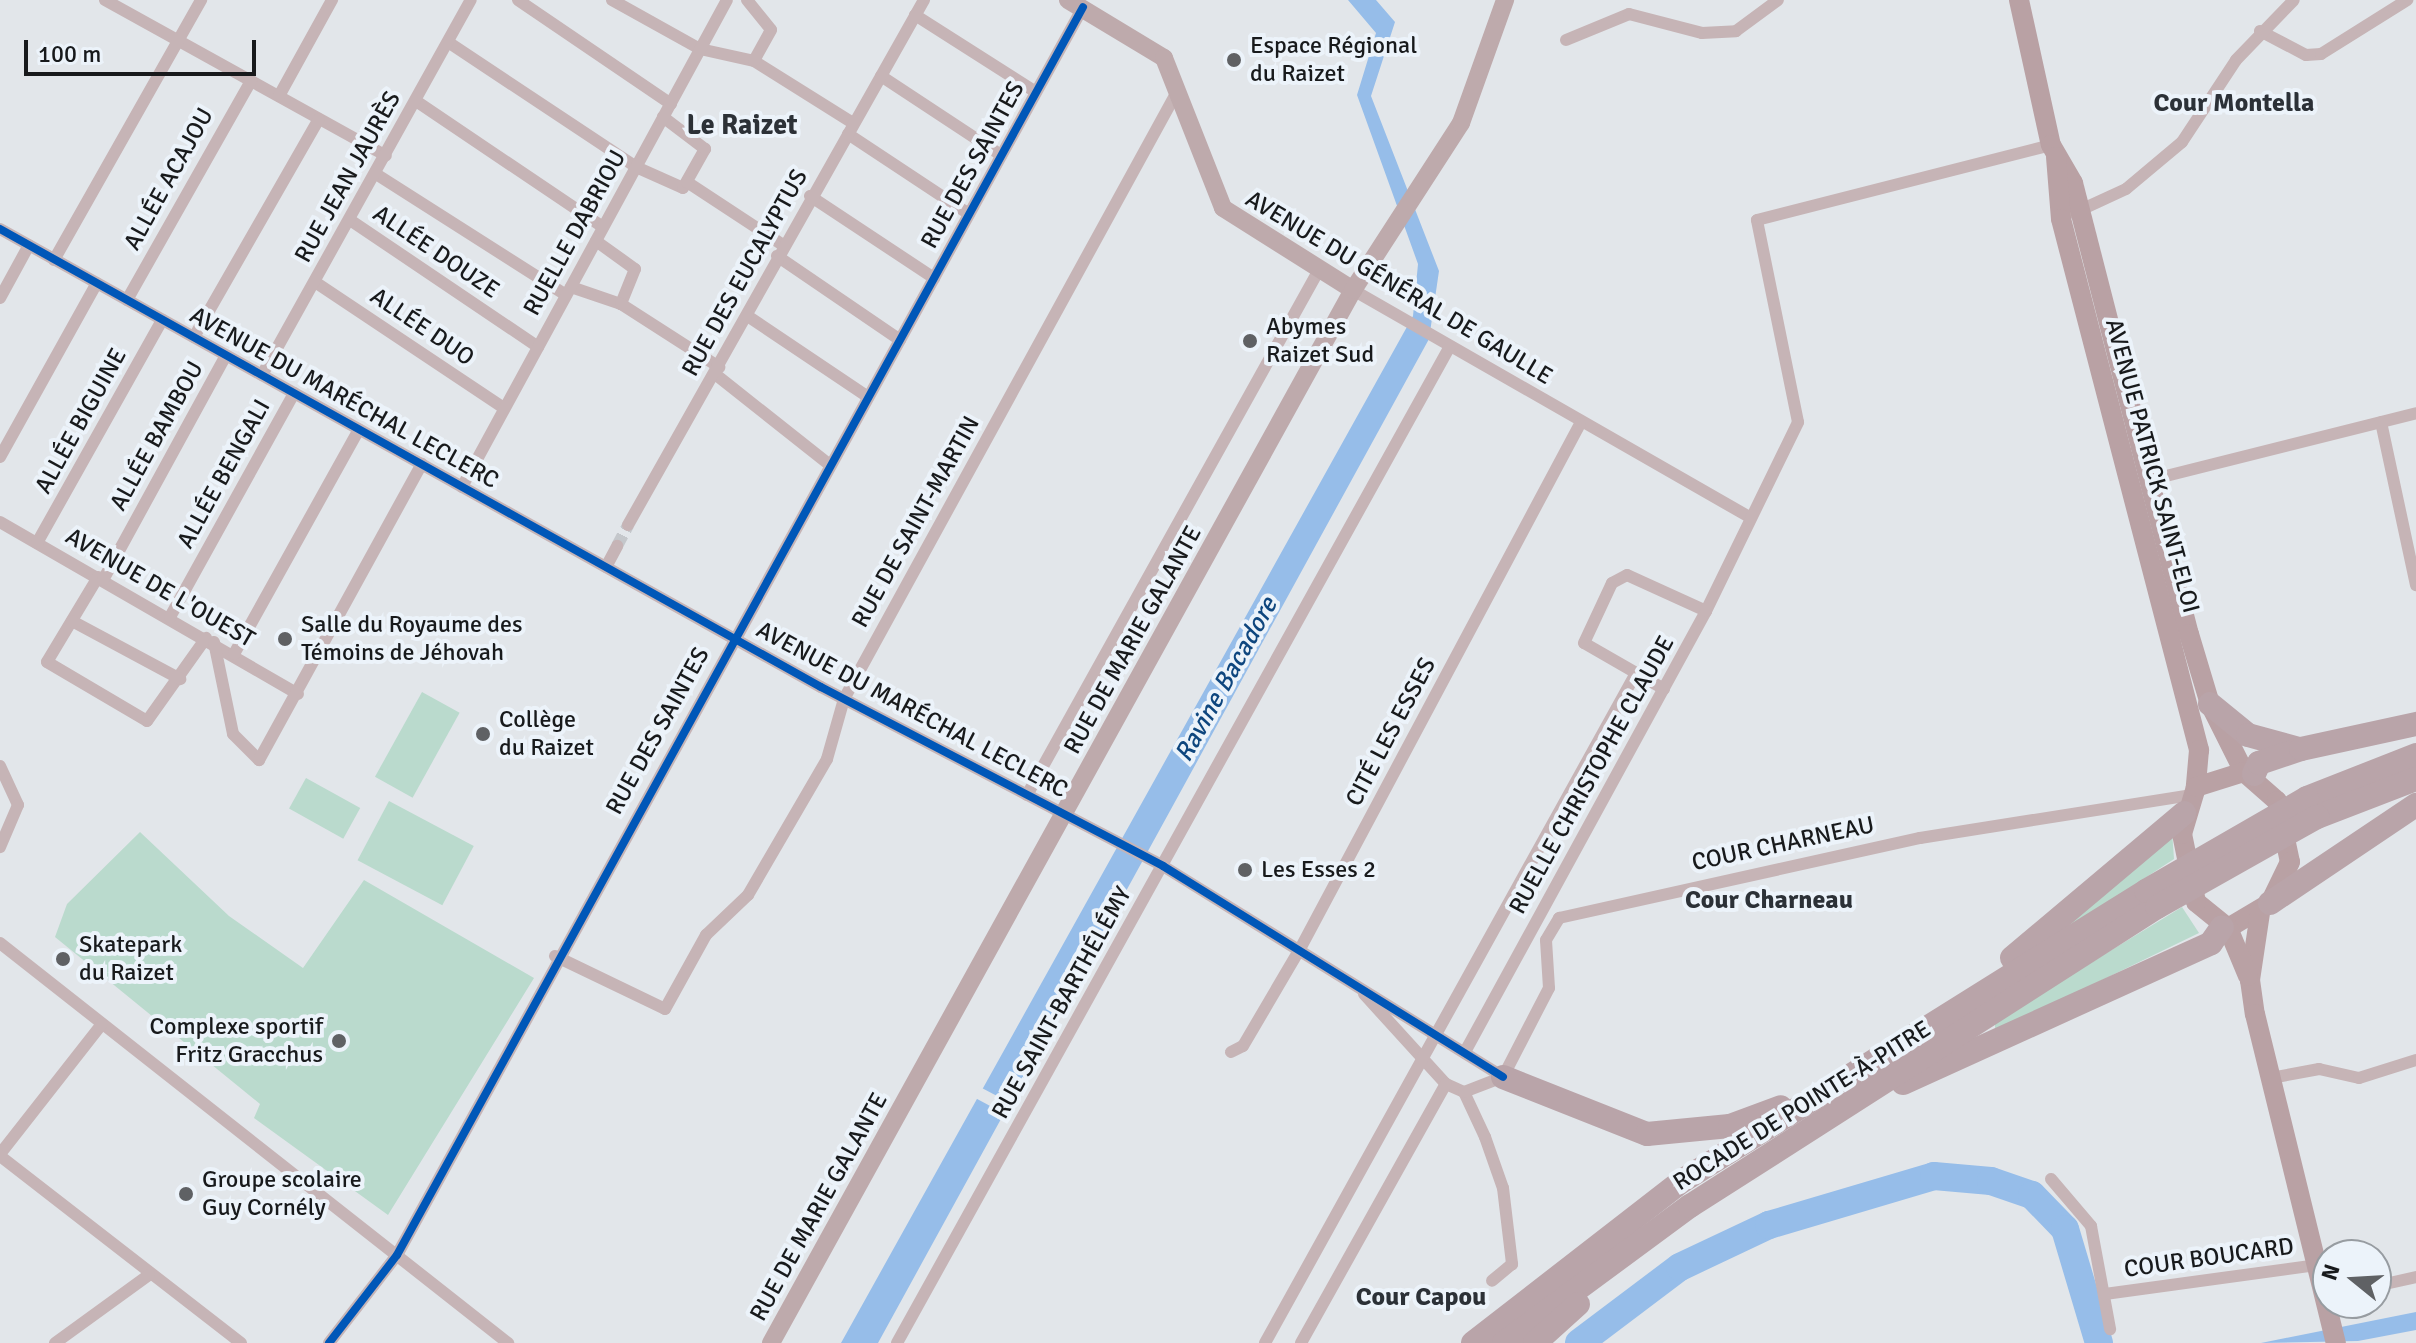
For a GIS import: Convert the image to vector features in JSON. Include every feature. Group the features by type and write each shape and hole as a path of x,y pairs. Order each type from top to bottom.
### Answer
{"highway":[{"path":"2210,704 2248,735 2301,749"},
{"path":"2249,773 2259,763 2301,749 2416,724"},
{"path":"2151,899 2312,808 2416,755"},
{"path":"2312,808 2416,779"},
{"path":"1872,1062 1958,998 2191,799"},
{"path":"2265,908 2416,805"},
{"name":"ROCADE DE POINTE-À-PITRE","path":"1473,1343 1611,1231 1849,1076 2151,899"},
{"name":"ROCADE DE POINTE-À-PITRE","path":"1504,1343 1597,1269 1835,1113 2151,899"},
{"path":"1835,1113 2211,943 2225,927"},
{"path":"1765,1113 1958,998"},
{"path":"1503,1077 1647,1134 1700,1131 1765,1113 1849,1076"},
{"path":"1535,1343 1709,1196"}],"main road":[{"name":"RUE DE MARIE GALANTE","path":"771,1343 1353,290 1420,191 1475,93 1505,0"},
{"name":"AVENUE PATRICK SAINT-ELOI","path":"2019,0 2053,151 2061,219 2199,750 2191,799"},
{"name":"AVENUE DU GÉNÉRAL DE GAULLE","path":"1076,4 1155,49 1178,90 1218,203 1353,290"},
{"name":"AVENUE PATRICK SAINT-ELOI","path":"2053,151 2080,210 2154,479 2210,704 2249,773"},
{"path":"2250,980 2265,908 2286,876 2289,841 2277,801 2249,773 2191,799 2187,883 2201,909 2225,927 2250,980 2312,1241"},
{"path":"2225,927 2265,908"},
{"path":"2331,1319 2336,1343"}],"street":[{"path":"105,0 386,156"},
{"path":"54,260 201,0"},
{"path":"279,96 332,0"},
{"name":"RUE JEAN JAURÈS","path":"262,375 471,0"},
{"path":"518,0 671,104"},
{"path":"612,0 700,49 754,61 969,214"},
{"name":"RUELLE DABRIOU","path":"462,487 727,0"},
{"path":"747,0 771,30 754,61"},
{"name":"RUE DES EUCALYPTUS","path":"628,525 749,317 780,250 924,0"},
{"path":"1566,40 1629,14 1702,33 1736,31 1778,0"},
{"path":"2061,219 2126,189 2182,142 2260,31 2294,0"},
{"path":"2260,31 2306,55 2321,54 2407,0"},
{"name":"RUE DES SAINTES","path":"329,1343 397,1255 555,956 1036,92 1076,4"},
{"path":"915,15 1036,92"},
{"path":"448,42 636,167 675,187 687,182 705,149 663,117"},
{"path":"881,76 1001,155"},
{"name":"ALLÉE ACAJOU","path":"127,300 251,81"},
{"name":"RUE DE SAINT-MARTIN","path":"555,956 665,1009 706,935 748,895 827,759 844,699 1178,90"},
{"path":"416,101 603,227"},
{"path":"194,337 319,119"},
{"name":"RUELLE CHRISTOPHE CLAUDE","path":"1466,1050 1706,611 1800,407 1757,220 2053,151"},
{"path":"376,174 568,291 621,304 717,371 830,465"},
{"path":"687,182 900,340"},
{"path":"810,196 934,278"},
{"name":"ALLÉE DOUZE","path":"350,220 538,347"},
{"name":"AVENUE DU MARÉCHAL LECLERC","path":"0,229 844,699 1158,864 1466,1050 1503,1077"},
{"path":"596,241 635,269 621,304"},
{"path":"0,298 29,245"},
{"path":"1027,795 1320,268"},
{"name":"ALLÉE DUO","path":"315,282 504,408"},
{"path":"0,457 97,283"},
{"name":"AVENUE DU GÉNÉRAL DE GAULLE","path":"1353,290 1580,424 1750,517"},
{"path":"749,317 868,397"},
{"name":"ALLÉE BIGUINE","path":"37,543 162,320"},
{"name":"RUE SAINT-BARTHÉLÉMY","path":"897,1343 1444,345"},
{"name":"ALLÉE BAMBOU","path":"180,679 147,721 47,662 101,579 226,355"},
{"name":"ALLÉE BENGALI","path":"170,617 294,393"},
{"path":"2154,479 2416,413"},
{"path":"2381,422 2416,585"},
{"name":"CITÉ LES ESSES","path":"1231,1052 1243,1046 1300,949 1580,424"},
{"path":"234,654 359,429"},
{"path":"210,640 224,711 252,758 264,756 422,464"},
{"name":"AVENUE DE L'OUEST","path":"0,522 210,640 298,694"},
{"path":"606,567 617,546"},
{"path":"1664,689 1584,643 1618,578 1706,611"},
{"path":"72,621 180,679 210,640"},
{"path":"1265,1343 1440,1035 1635,675"},
{"path":"0,766 18,805 0,847"},
{"name":"COUR CHARNEAU","path":"1503,1077 1549,988 1546,940 1559,918 1920,838 2191,799"},
{"path":"0,943 508,1343"},
{"path":"1357,985 1424,1062 1446,1084 1464,1092 1503,1188 1512,1264 1492,1281"},
{"path":"102,1024 0,1155 149,1275 241,1343"},
{"path":"2271,1078 2319,1069 2359,1078 2416,1060"},
{"path":"1464,1092 1503,1077"},
{"path":"1301,1343 1446,1084"},
{"path":"2051,1179 2091,1226 2110,1329"},
{"name":"COUR BOUCARD","path":"2105,1294 2312,1266"},
{"path":"55,1343 149,1275"},
{"path":"2392,1282 2416,1277"}],"green space":[{"path":"422,692 460,713 413,798 375,777"},
{"path":"306,778 360,808 343,839 289,809"},
{"path":"389,801 474,846 442,905 358,860"},
{"path":"2172,831 2174,859 2035,950"},
{"name":"Complexe sportif Fritz Gracchus","path":"140,832 229,916 303,968 364,880 534,978 388,1215 254,1118 260,1104 55,937 67,904"},
{"path":"2182,907 2199,933 1995,1032 1995,1021"}],"water":[{"name":"Ravine Bacadore","path":"1348,0 1376,0 1395,22 1371,96 1439,271 1429,339 878,1343 841,1343 1413,316 1418,264 1357,95 1376,33"},
{"path":"2416,1312 2416,1330 2358,1341 2261,1343 2392,1319"}],"pier":[{"path":"980,1087 1014,1105 1008,1115 974,1098"}],"waterway":[{"path":"1579,1343 1680,1267 1769,1225 1934,1176 1991,1181 2032,1195 2065,1229 2099,1343"}],"tunnel":[{"path":"617,546 628,525"}],"cycle path":[{"path":"329,1343 397,1255 1083,7"},
{"path":"0,229 821,687 1163,866 1503,1077"}],"place":[{"name":"Espace Régional du Raizet","path":"1234,60"},
{"name":"Abymes Raizet Sud","path":"1250,341"},
{"name":"Salle du Royaume des Témoins de Jéhovah","path":"285,639"},
{"name":"Collège du Raizet","path":"483,734"},
{"name":"Les Esses 2","path":"1245,870"},
{"name":"Skatepark du Raizet","path":"63,959"},
{"name":"Complexe sportif Fritz Gracchus","path":"339,1041"},
{"name":"Groupe scolaire Guy Cornély","path":"186,1194"}],"district":[{"name":"Cour Montella","path":"2234,104"},
{"name":"Le Raizet","path":"742,125"},
{"name":"Cour Charneau","path":"1769,901"},
{"name":"Cour Capou","path":"1421,1298"}]}
